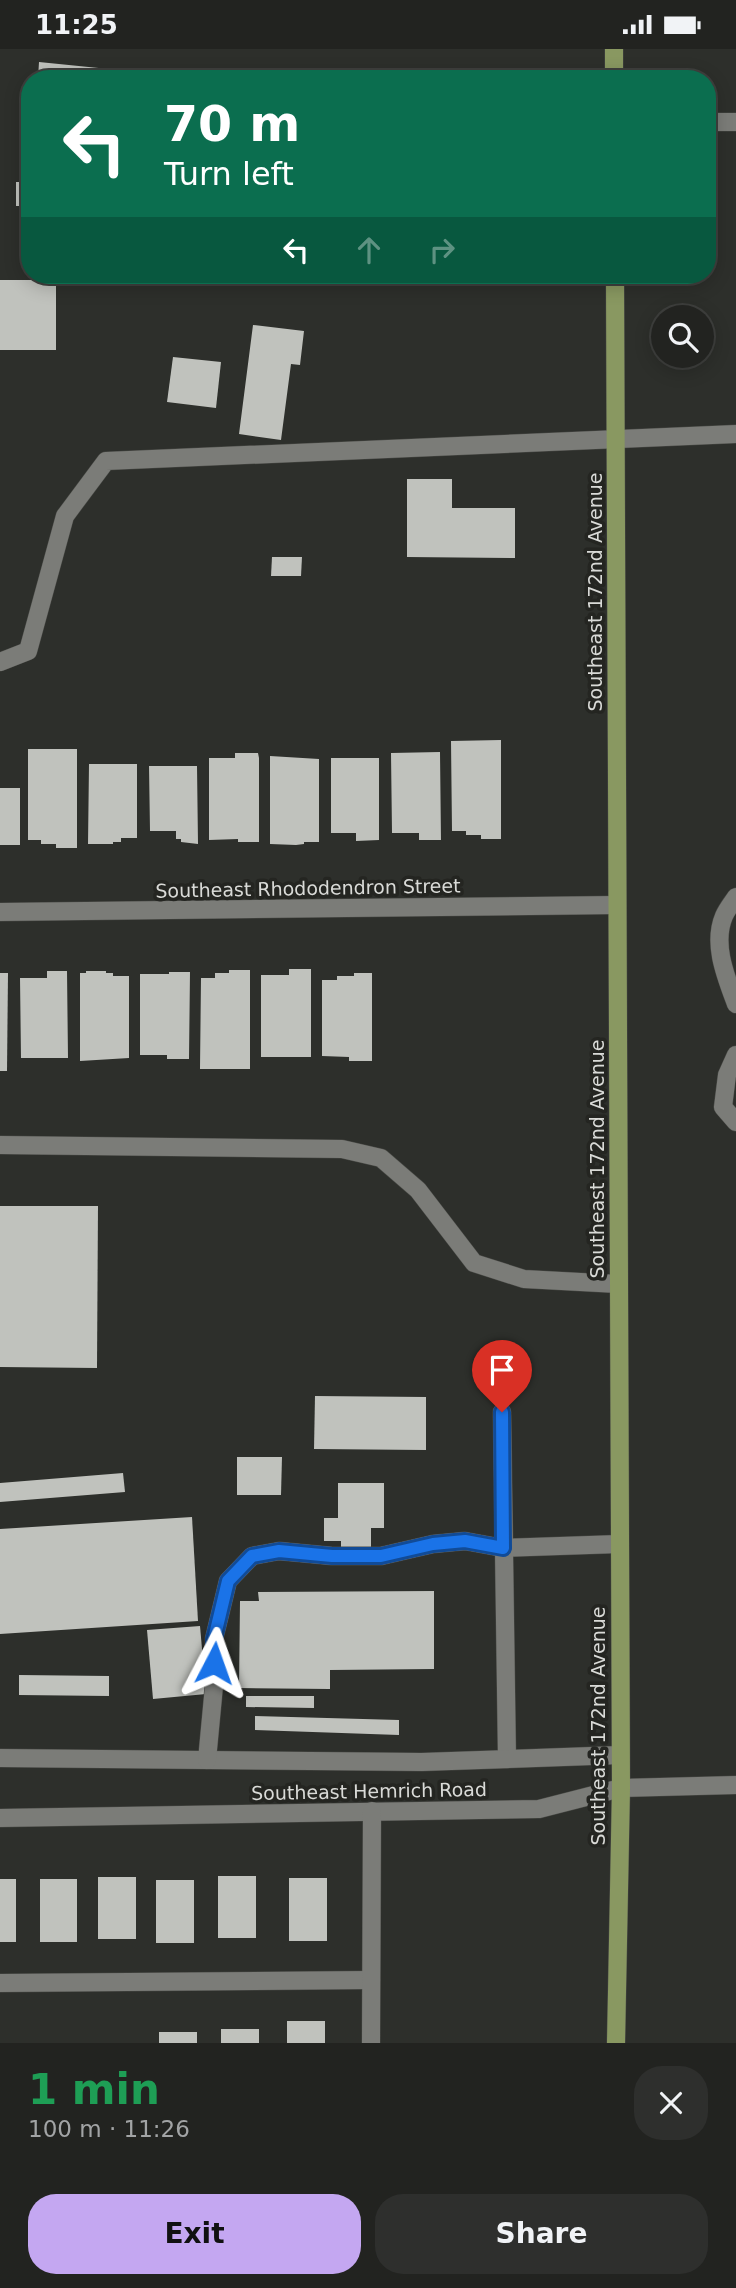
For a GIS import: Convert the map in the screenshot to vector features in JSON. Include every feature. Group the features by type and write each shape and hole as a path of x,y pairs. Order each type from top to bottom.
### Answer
{"main road":[{"path":"614,49 614,70"},
{"name":"Southeast 172nd Avenue","path":"615,284 621,1788 616,2043"}],"street":[{"path":"716,122 736,122"},
{"path":"0,662 28,651 65,516 106,461 736,434"},
{"path":"736,897 723,917 719,944 736,1004"},
{"name":"Southeast Rhododendron Street","path":"0,912 617,905"},
{"path":"736,1055 727,1075 723,1107 736,1122"},
{"path":"0,1145 342,1149 382,1158 418,1190 474,1263 524,1279 618,1284"},
{"path":"502,1412 507,1759"},
{"path":"207,1760 214,1686 214,1639 228,1581 252,1556 279,1551 332,1556 381,1556 433,1544 465,1541 503,1548 619,1544"},
{"path":"0,1758 422,1762 620,1755"},
{"name":"Southeast Hemrich Road","path":"0,1818 539,1809 621,1788 736,1785"},
{"path":"371,2043 372,1811"},
{"path":"0,1983 370,1980"}],"building":[{"path":"39,62 118,70 39,70"},
{"path":"16,182 21,182 21,206 16,206"},
{"path":"0,280 21,280 21,284 56,284 56,350 0,350"},
{"path":"253,325 304,331 300,365 291,364 281,440 239,434"},
{"path":"173,357 221,362 216,408 167,402"},
{"path":"407,479 452,479 452,508 515,508 515,558 407,557"},
{"path":"272,557 302,557 301,576 271,576"},
{"path":"501,740 501,839 481,839 481,835 452,831 451,741"},
{"path":"28,749 77,749 77,848 56,848 56,844 41,844 41,840 28,840"},
{"path":"440,752 441,840 419,840 419,833 392,833 391,753"},
{"path":"235,753 258,753 259,842 238,842 238,839 209,840 209,758 235,758"},
{"path":"270,756 319,759 319,842 270,844"},
{"path":"331,758 379,758 379,840 356,841 356,833 331,833"},
{"path":"89,764 137,764 137,838 121,838 121,842 113,844 88,844"},
{"path":"149,766 197,766 198,844 181,842 181,839 176,839 176,831 150,831"},
{"path":"0,788 20,788 20,845 0,845"},
{"path":"289,969 311,969 311,1057 261,1057 261,975 289,975"},
{"path":"229,970 250,970 250,1069 200,1069 201,978 215,978 215,973 229,973"},
{"path":"47,971 67,971 68,1058 21,1058 20,978 47,978"},
{"path":"106,971 113,973 113,976 129,976 129,1058 80,1061 80,973"},
{"path":"190,972 189,1059 167,1059 167,1055 140,1055 140,974"},
{"path":"0,973 8,973 7,1071 0,1071"},
{"path":"354,973 372,973 372,1061 349,1061 349,1057 322,1056 322,980 337,980 337,976 354,976"},
{"path":"0,1206 98,1206 97,1368 0,1367"},
{"path":"315,1396 426,1397 426,1450 314,1449"},
{"path":"237,1457 282,1457 281,1495 237,1495"},
{"path":"123,1473 125,1492 0,1502 0,1483"},
{"path":"338,1483 384,1483 384,1528 371,1528 371,1552 341,1551 341,1541 324,1541 324,1518 338,1518"},
{"path":"192,1517 198,1621 0,1634 0,1529"},
{"path":"434,1591 434,1669 330,1670 330,1689 239,1688 240,1601 259,1601 258,1592"},
{"path":"200,1626 206,1694 153,1699 147,1630"},
{"path":"19,1675 109,1676 109,1696 19,1695"},
{"path":"246,1696 314,1696 314,1708 246,1707"},
{"path":"255,1716 399,1720 399,1735 255,1730"},
{"path":"218,1876 256,1876 256,1938 218,1938"},
{"path":"98,1877 136,1877 136,1939 98,1939"},
{"path":"289,1878 327,1878 327,1941 289,1941"},
{"path":"0,1879 16,1879 16,1942 0,1942"},
{"path":"40,1879 77,1879 77,1942 40,1942"},
{"path":"156,1880 194,1880 194,1943 156,1943"},
{"path":"287,2021 325,2021 325,2043 287,2043"},
{"path":"221,2029 259,2029 259,2043 221,2043"},
{"path":"159,2032 197,2032 197,2043 159,2043"}],"route":[{"path":"214,1663 214,1639 228,1581 252,1556 279,1551 332,1556 381,1556 433,1544 465,1541 503,1548 502,1412"}]}
